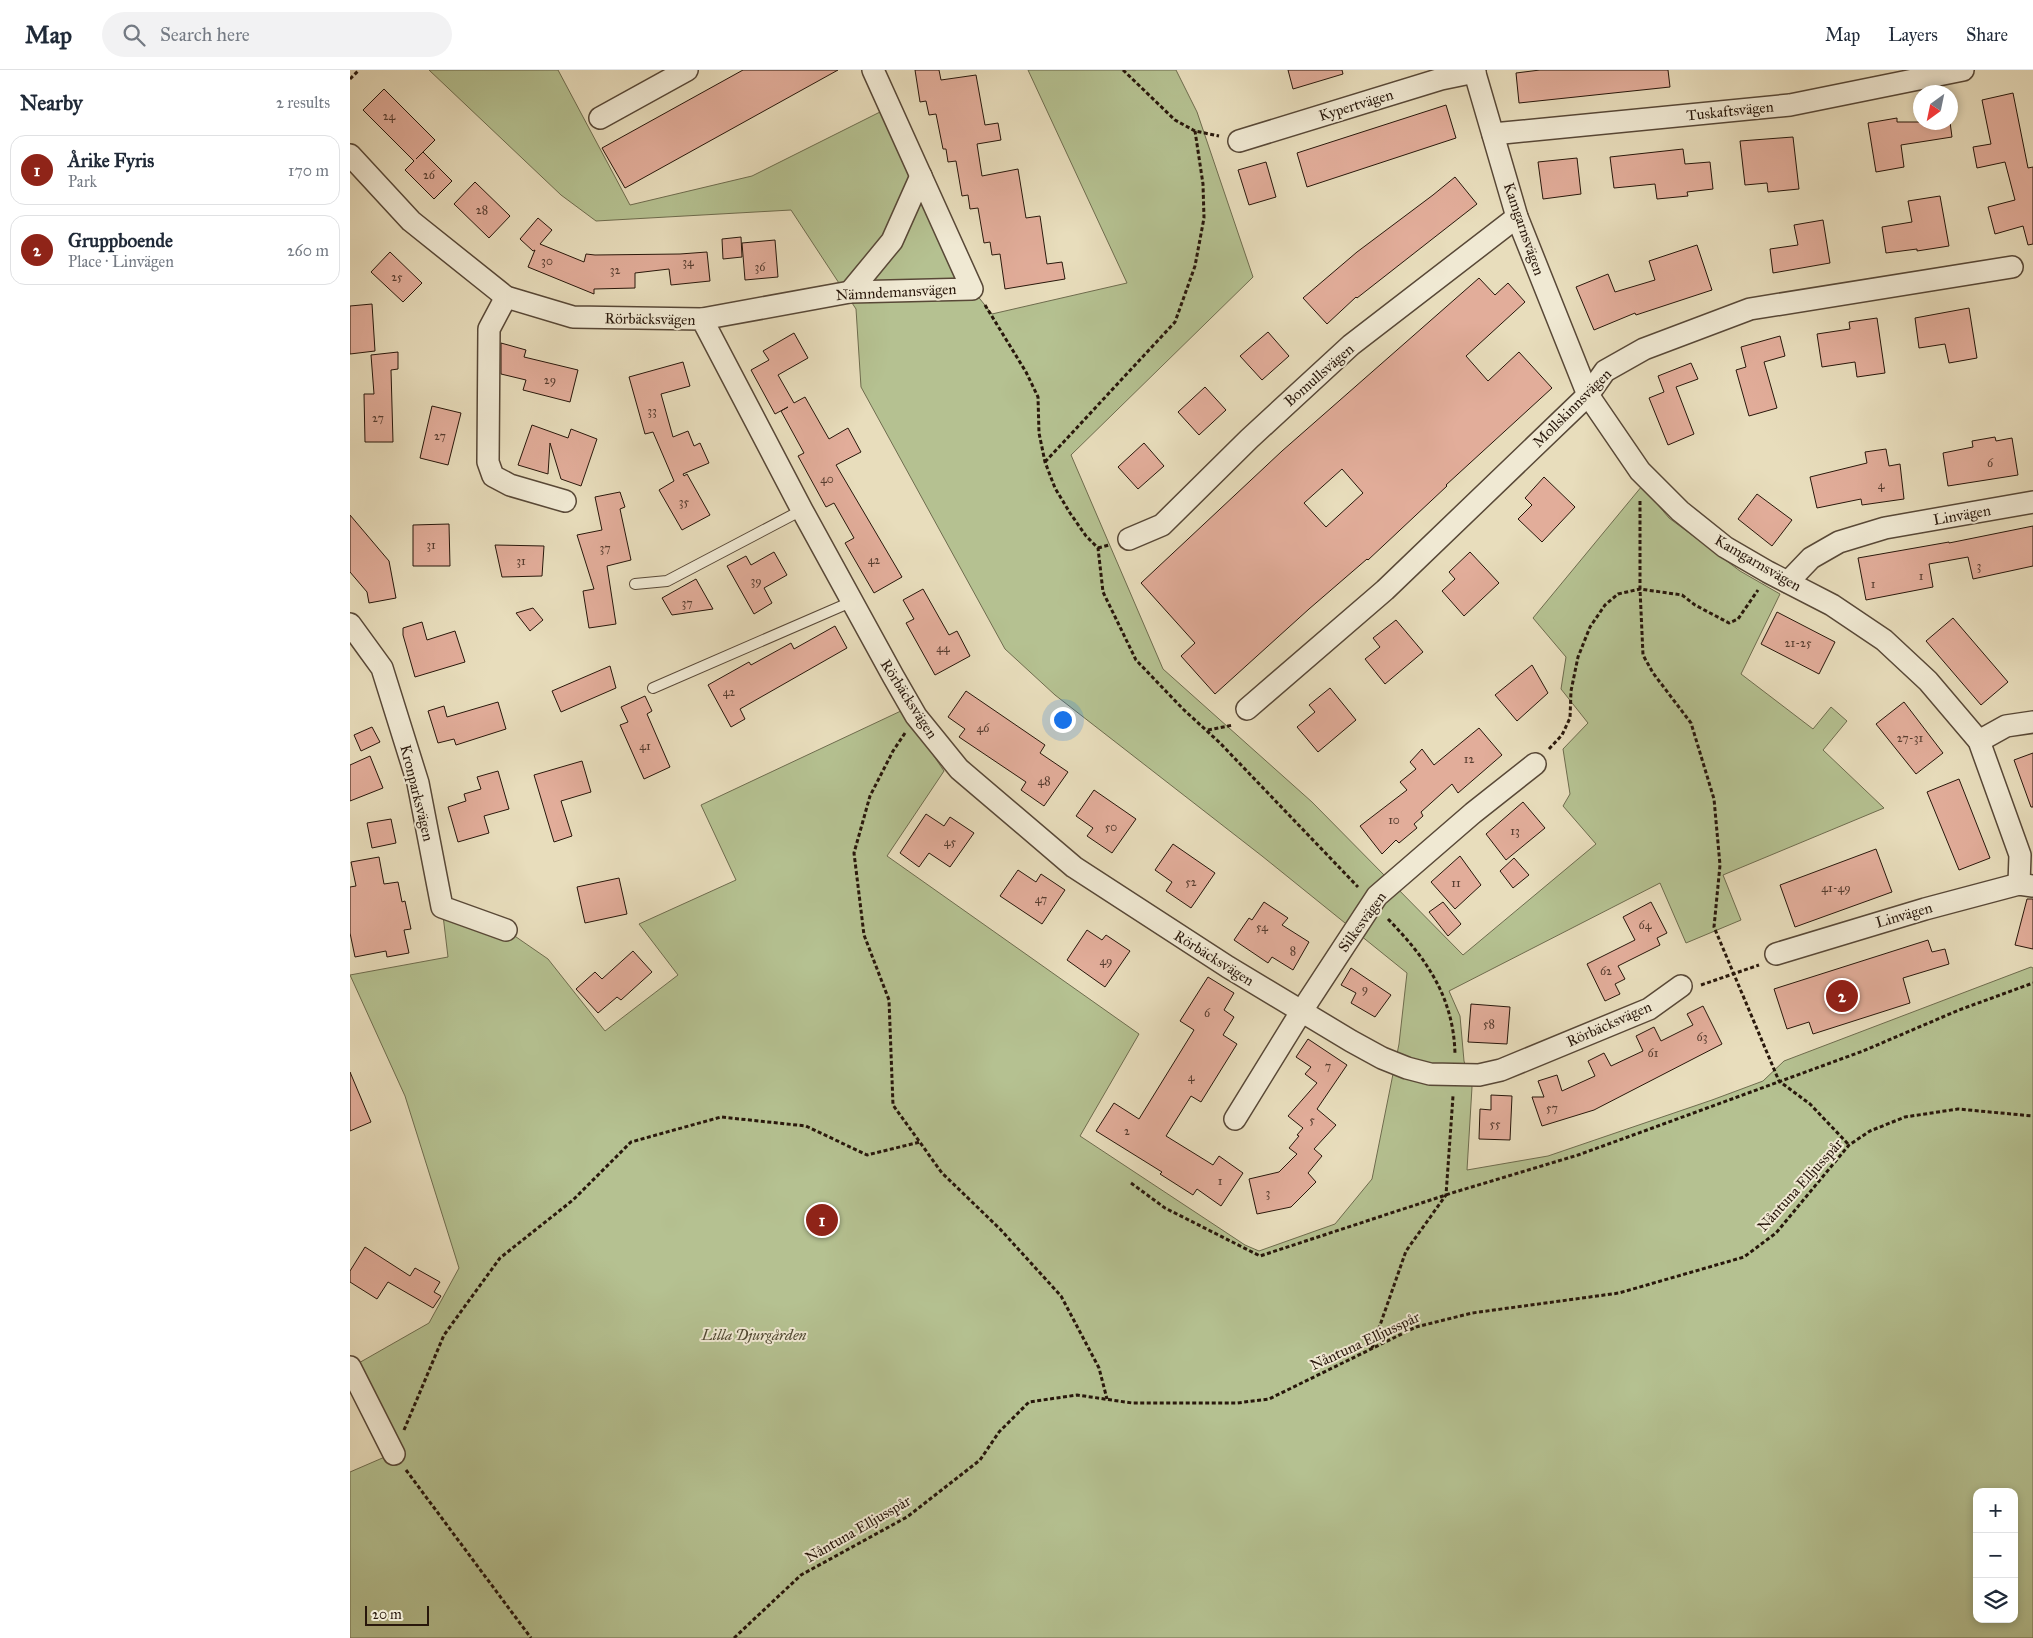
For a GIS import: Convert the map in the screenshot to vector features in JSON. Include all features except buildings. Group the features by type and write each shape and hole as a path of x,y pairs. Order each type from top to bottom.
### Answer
{"street":[{"path":"600,118 687,70"},
{"name":"Nämndemansvägen","path":"702,319 850,292 972,289 873,70"},
{"name":"Tuskaftsvägen","path":"1494,134 1790,105 1963,70"},
{"name":"Kamgarnsvägen","path":"1474,71 1517,217 1588,395 1640,471 1680,511 1725,547 1832,605 1884,640 1928,681 1979,741 2020,856 2026,885"},
{"name":"Kypertvägen","path":"1239,141 1441,79 1474,71"},
{"name":"Rörbäcksvägen","path":"350,155 411,221 506,296 573,317 702,319 802,510 916,716 959,768 1074,867 1301,1012 1382,1058 1406,1068 1430,1074 1478,1075 1501,1070 1649,1009 1682,986"},
{"path":"850,292 892,241 921,176"},
{"name":"Bomullsvägen","path":"1129,539 1162,525 1284,405 1352,346 1517,217"},
{"name":"Mollskinnsvägen","path":"1247,709 1385,590 1588,395 1606,371 1644,349 1750,309 2012,267"},
{"path":"506,296 489,330 488,462 493,476 510,485 565,501"},
{"name":"Linvägen","path":"1788,582 1811,558 1839,542 1885,528 2033,502"},
{"name":"Kronparksvägen","path":"354,637 382,668 418,783 442,907 506,930"},
{"path":"1979,741 2006,726 2033,722"},
{"name":"Silkesvägen","path":"1235,1119 1301,1012 1377,896 1473,813 1536,764"},
{"name":"Linvägen","path":"1776,954 1925,909 2026,885"},
{"path":"350,1367 394,1454"}],"lane":[{"path":"635,584 667,581 802,510"},
{"path":"652,688 852,602"}],"path":[{"path":"350,79 359,70"},
{"path":"1123,70 1175,120 1194,130 1239,141"},
{"path":"1045,462 1175,322 1198,256 1204,218 1203,184 1194,130"},
{"path":"972,289 991,314 1026,372 1038,397 1039,433 1045,462 1055,488 1070,513 1086,536 1098,548 1103,592 1136,660 1220,743 1372,903 1422,958 1435,977 1453,1027 1454,1076 1446,1195 1406,1251 1371,1349"},
{"path":"1640,471 1640,589 1643,655 1652,673 1691,723 1714,799 1720,865 1714,927 1779,1081 1810,1104 1849,1145"},
{"path":"1536,764 1562,735 1570,718 1571,691 1578,657 1590,627 1605,605 1618,594 1640,589 1682,595 1695,605 1729,624 1738,619 1768,572"},
{"path":"916,716 893,751 870,796 854,853 864,935 889,1000 893,1104 942,1173 1000,1229 1061,1296 1099,1368 1107,1399"},
{"path":"1682,986 1704,984 1734,975 1764,963 1776,954"},
{"path":"1132,1184 1165,1208 1260,1256 1578,1154 1863,1051 1958,1010 2033,983"},
{"name":"Nåntuna Elljusspår","path":"734,1638 744,1626 801,1575 907,1517 980,1460 999,1432 1029,1402 1077,1395 1132,1403 1237,1403 1269,1399 1416,1327 1472,1313 1619,1294 1744,1257 1776,1233 1849,1145 1870,1131 1906,1117 1958,1109 2033,1116"},
{"path":"531,1638 394,1454 444,1335 500,1258 573,1200 631,1142 721,1117 806,1126 867,1155 920,1142"}],"green space":[{"name":"Lilla Djurgården","path":"429,70 558,70 630,205 752,176 890,107 972,289 992,314 1127,283 1028,70 1176,70 1197,112 1253,277 1071,455 1163,669 1312,802 1463,955 1596,844 1563,806 1570,794 1563,749 1588,723 1561,689 1566,657 1533,618 1642,486 1669,518 1740,571 1780,594 1741,674 1813,729 1831,707 1847,721 1823,750 1884,808 1723,875 1741,920 1686,943 1660,883 1449,991 1460,1016 1464,1061 1472,1087 1467,1170 1548,1156 1712,1100 1763,1081 1784,1061 2031,967 2033,968 2033,1638 350,1638 350,1472 394,1453 350,1368 429,1323 459,1268 405,1096 350,975 448,957 442,907 506,930 548,959 605,1031 678,975 639,924 736,880 701,805 903,710 944,771 887,856 1139,1034 1080,1136 1245,1245 1259,1251 1335,1224 1372,1179 1399,1044 1407,973 1262,856 1055,695 1005,649 861,387 856,309 791,210 596,221 561,195"}],"place":[{"name":"Gruppboende","path":"1842,996"},
{"name":"Årike Fyris","path":"822,1220"}]}
